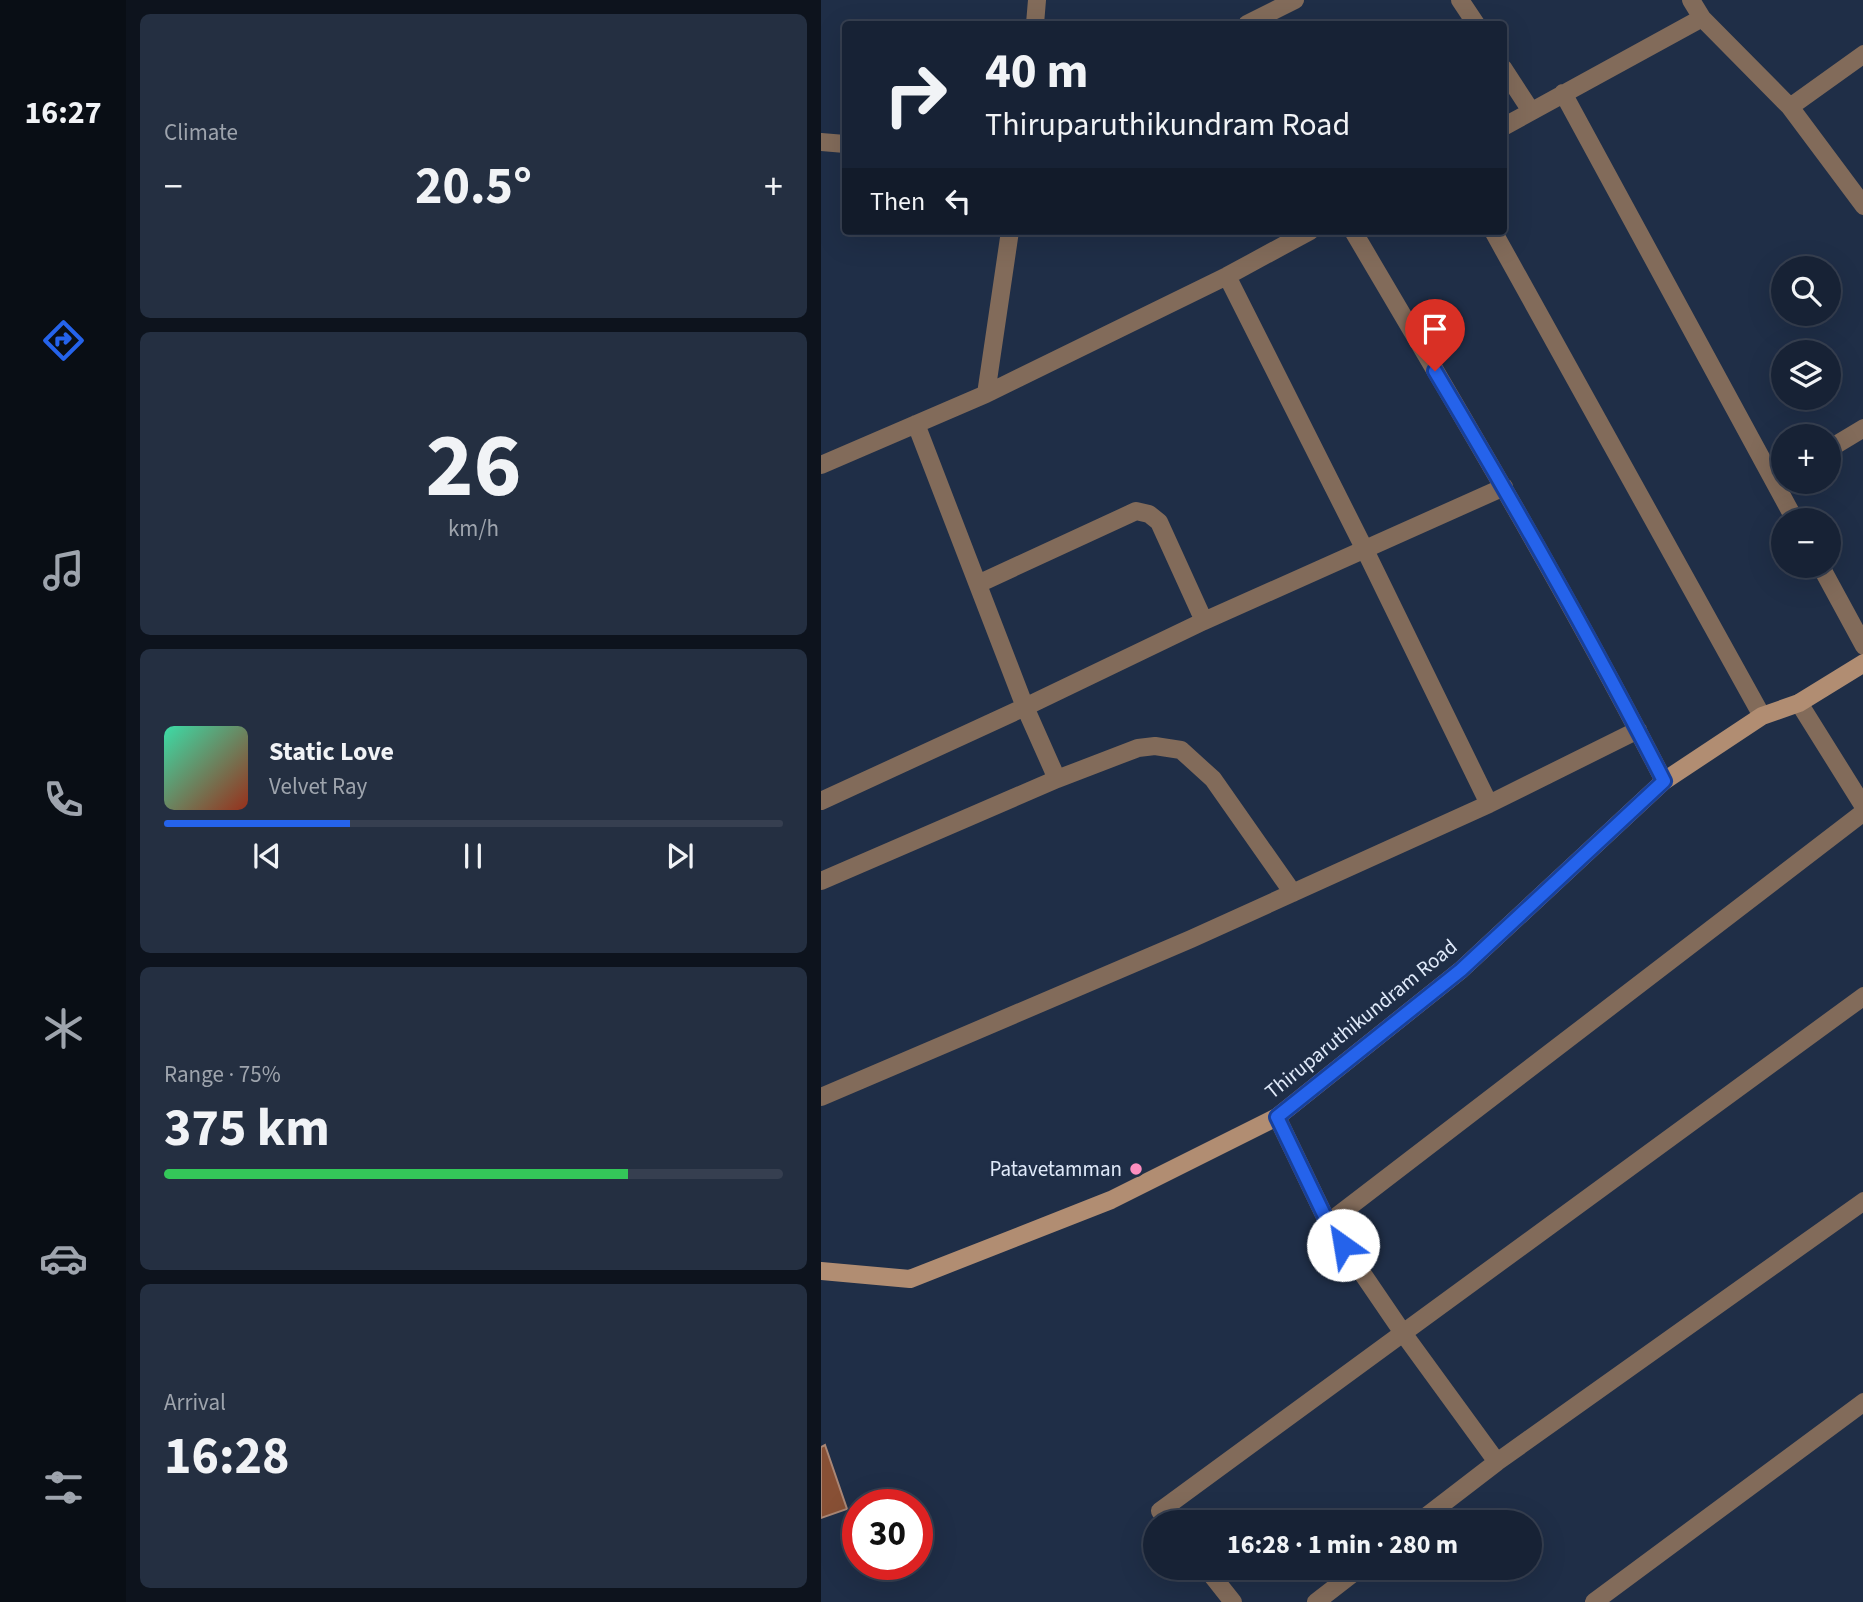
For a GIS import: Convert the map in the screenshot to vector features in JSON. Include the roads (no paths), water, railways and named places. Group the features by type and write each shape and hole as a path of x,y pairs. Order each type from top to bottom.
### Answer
{"street":[{"path":"1035,21 1037,0"},
{"path":"1253,21 1295,0"},
{"path":"1460,0 1474,21"},
{"path":"1691,0 1702,18 1790,107 1863,206"},
{"path":"1507,125 1702,18"},
{"path":"1790,107 1863,54"},
{"path":"1507,74 1531,111"},
{"path":"1564,93 1771,466"},
{"path":"821,142 842,144"},
{"path":"986,394 1009,235"},
{"path":"821,465 986,394 1227,276 1302,235"},
{"path":"1355,235 1504,487 1664,781"},
{"path":"1495,235 1762,716"},
{"path":"1227,276 1365,550 1488,804"},
{"path":"916,424 1025,707 1057,779"},
{"path":"1841,442 1863,428"},
{"path":"821,801 1204,621 1504,487"},
{"path":"978,584 1136,511 1149,514 1159,522 1204,621"},
{"path":"1827,578 1863,646"},
{"name":"Thiruparuthikundram Road","path":"821,1271 910,1279 1111,1200 1277,1117 1461,970 1664,781 1762,716 1799,703 1863,663"},
{"path":"1328,1223 1863,810 1799,703"},
{"path":"821,1097 1191,939 1488,804 1638,730"},
{"path":"821,881 1057,779 1138,748 1155,746 1181,750 1213,779 1293,893"},
{"path":"1161,1510 1863,996"},
{"path":"1277,1117 1328,1223 1403,1333 1497,1462"},
{"path":"1435,1510 1497,1462 1863,1201"},
{"path":"1594,1602 1863,1402"},
{"path":"1216,1580 1233,1602"},
{"path":"1316,1602 1344,1580"}],"place":[{"name":"Patavetamman","path":"1136,1169"}]}
